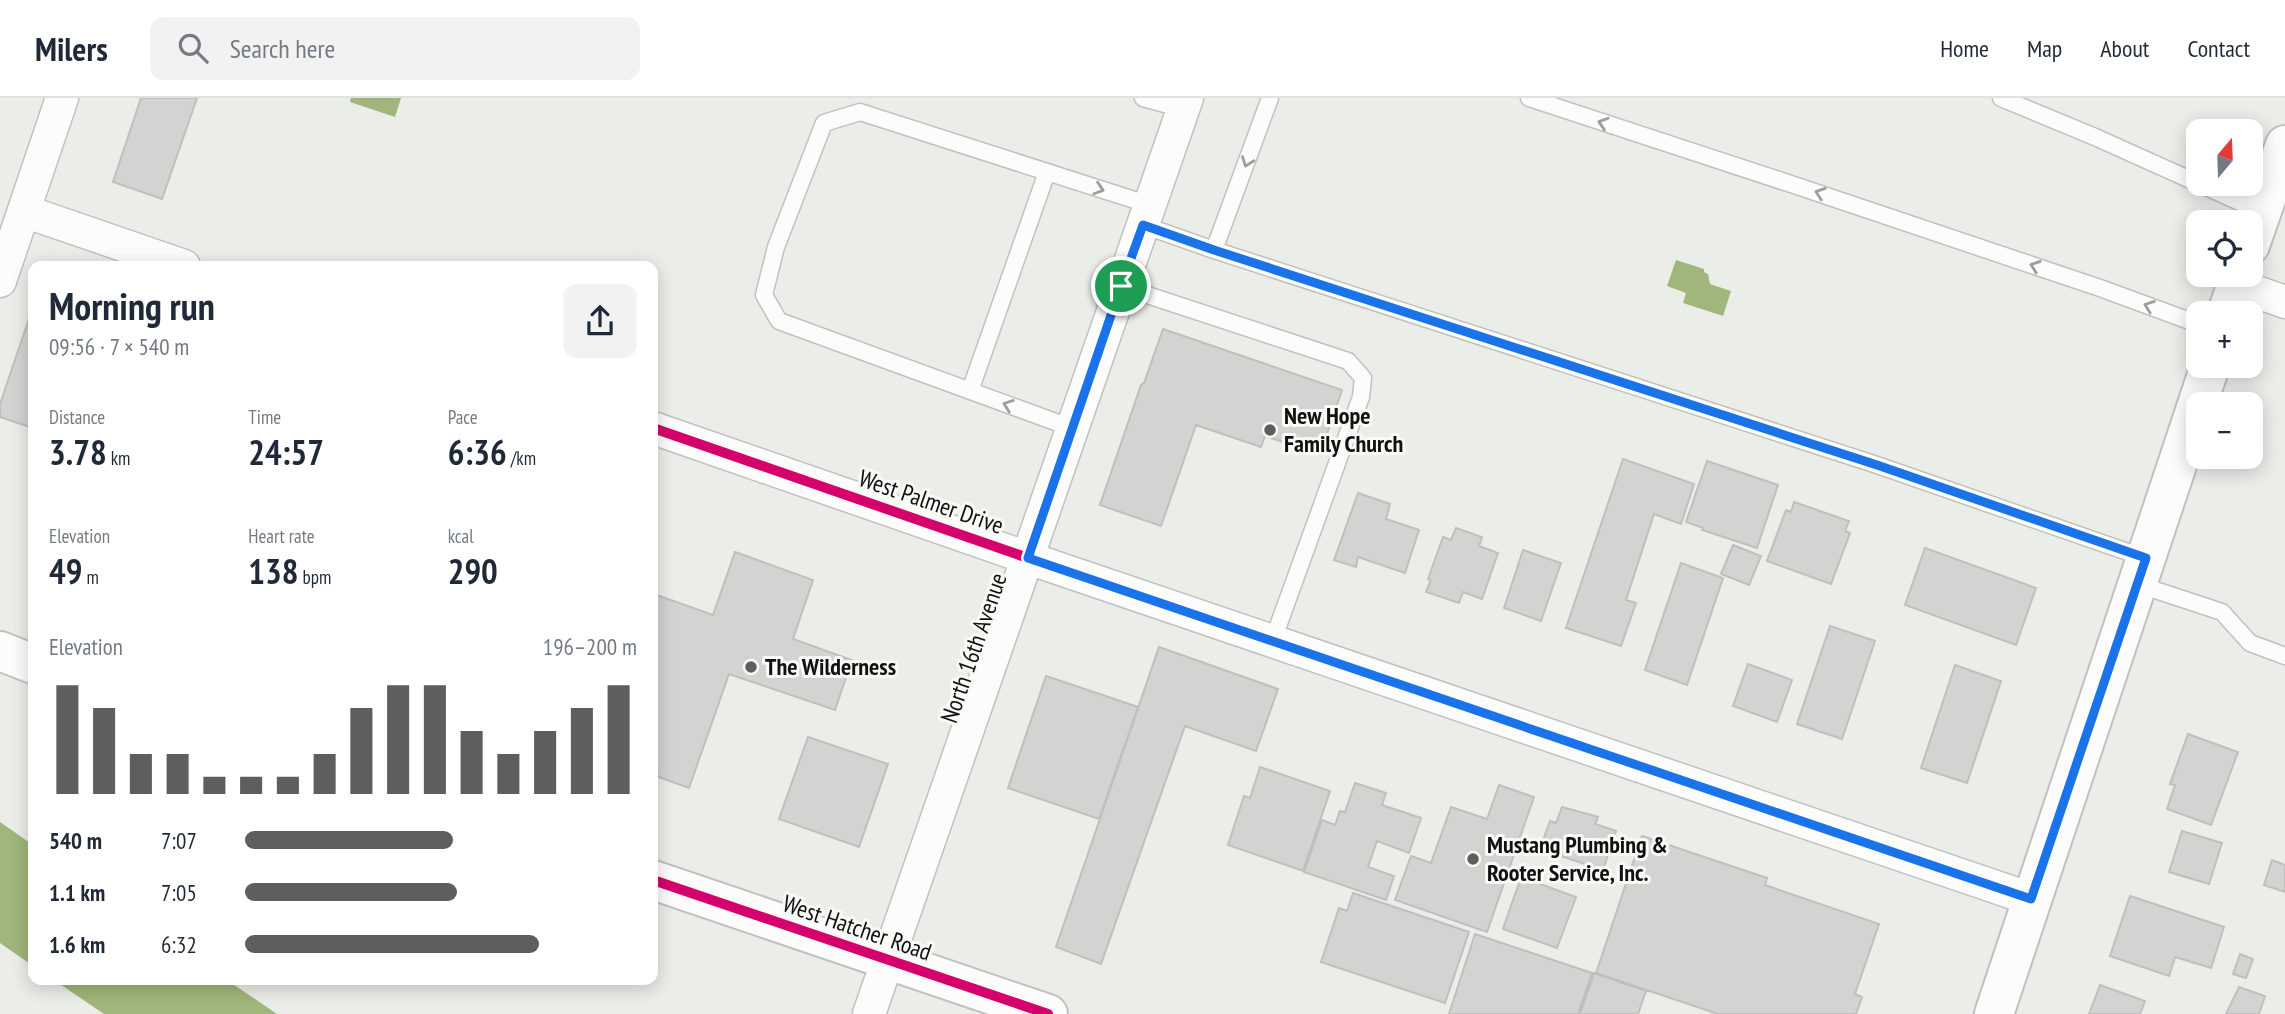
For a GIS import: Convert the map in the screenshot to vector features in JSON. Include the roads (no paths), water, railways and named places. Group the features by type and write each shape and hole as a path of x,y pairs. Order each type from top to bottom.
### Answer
{"street":[{"path":"0,281 62,98"},
{"name":"North 16th Avenue","path":"869,1014 1185,104"},
{"path":"2263,210 2285,145"},
{"path":"23,211 169,261"},
{"path":"2235,291 2285,302"},
{"path":"1994,1014 2206,378"},
{"name":"West Palmer Drive","path":"658,430 2031,899"},
{"path":"0,651 28,662"},
{"name":"West Hatcher Road","path":"658,882 887,961 981,998 1048,1014"}],"lane":[{"path":"1143,98 1185,104"},
{"path":"1214,250 1270,98"},
{"path":"1529,98 2100,288 2186,320"},
{"path":"2001,98 2095,137 2223,210"},
{"path":"1072,428 779,321 764,295 776,247 824,123 860,112 1047,172 1147,215 1214,250 1877,465 2141,571 2222,612 2250,643 2285,656"},
{"path":"970,391 1047,172"},
{"path":"1121,286 1348,361 1363,378 1360,397 1273,640"}],"place":[{"name":"New Hope Family Church","path":"1270,430"},
{"name":"The Wilderness","path":"751,667"},
{"name":"Mustang Plumbing & Rooter Service, Inc.","path":"1473,859"}]}
